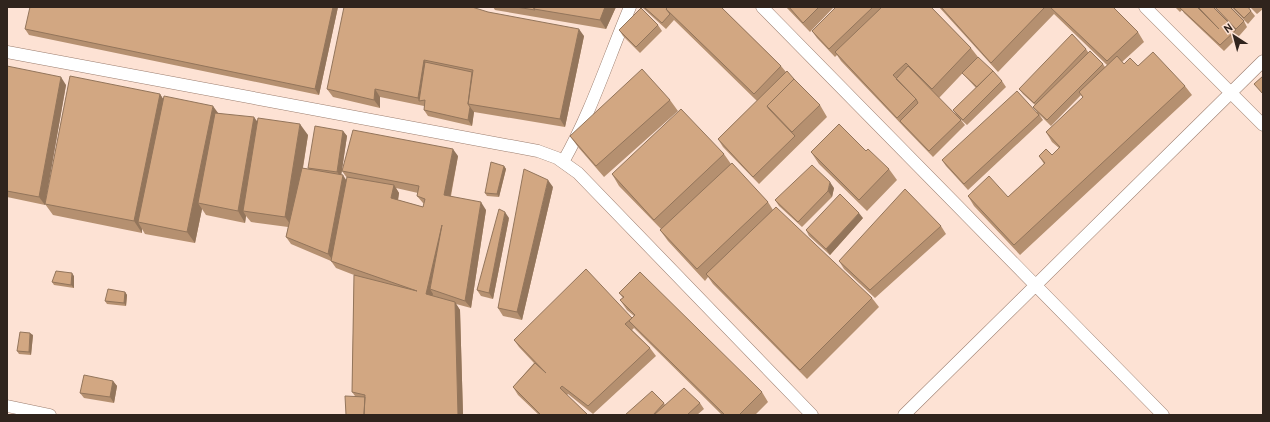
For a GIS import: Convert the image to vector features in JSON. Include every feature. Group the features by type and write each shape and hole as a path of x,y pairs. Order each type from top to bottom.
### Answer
{"lane":[{"path":"563,162 574,144 630,7"},
{"path":"762,7 1163,415"},
{"path":"1145,7 1263,125"},
{"path":"7,52 538,151 563,162 578,173 812,415"},
{"path":"904,415 1263,61"},
{"path":"7,406 50,415"}],"building":[{"path":"30,7 333,7 315,89 25,29"},
{"path":"344,7 472,7 488,12 579,29 560,119 468,104 473,70 424,60 418,98 375,89 374,100 327,89"},
{"path":"516,7 534,7 535,10"},
{"path":"534,7 605,7 600,20 534,9"},
{"path":"644,7 668,7 666,9 670,14 662,23"},
{"path":"668,7 721,7 781,66 754,94 666,9"},
{"path":"789,7 819,7 803,23"},
{"path":"836,7 873,7 829,49 812,31"},
{"path":"882,7 931,7 971,48 932,89 906,63 893,75 916,99 897,118 835,52"},
{"path":"941,7 1045,7 991,63"},
{"path":"1050,7 1113,7 1138,32 1107,61"},
{"path":"1197,7 1219,29 1198,7 1213,7 1236,30 1220,45 1180,8"},
{"path":"1215,7 1230,7 1244,21 1236,29"},
{"path":"1233,7 1248,7 1251,11 1244,18"},
{"path":"641,8 658,25 636,47 619,30"},
{"path":"1072,34 1086,49 1034,103 1019,89"},
{"path":"1090,51 1103,64 1047,120 1033,107"},
{"path":"1153,52 1185,86 1014,245 968,196 989,176 1008,197 1045,163 1039,156 1046,149 1052,155 1060,147 1046,132 1083,97 1079,92 1117,56 1124,64 1130,58 1138,66"},
{"path":"978,57 993,71 977,87 962,73"},
{"path":"425,62 472,72 468,104 470,107 468,120 424,110 425,100 419,101"},
{"path":"7,66 61,77 39,197 7,191"},
{"path":"908,66 961,120 929,151 900,121 918,103 916,99 896,79"},
{"path":"642,69 670,100 596,166 570,136"},
{"path":"787,71 794,79 767,106 795,136 753,177 718,139"},
{"path":"993,71 1002,81 963,120 953,110"},
{"path":"70,76 160,94 134,221 45,204"},
{"path":"1263,76 1263,94 1254,84"},
{"path":"794,79 820,105 792,132 767,106"},
{"path":"1017,91 1039,115 964,184 942,160"},
{"path":"164,96 213,106 187,232 138,222"},
{"path":"681,109 724,154 654,220 612,174"},
{"path":"215,113 254,117 238,211 198,203"},
{"path":"258,118 300,124 285,217 243,211"},
{"path":"839,124 866,151 868,149 889,169 859,200 811,152"},
{"path":"315,126 343,131 337,172 308,168"},
{"path":"353,130 453,149 444,195 481,202 465,301 430,289 442,225 426,294 455,302 458,415 364,415 365,395 352,392 354,275 417,291 331,261 347,177 394,185 391,198 423,207 425,199 417,196 419,186 342,171"},
{"path":"491,162 504,166 497,194 485,193"},
{"path":"732,163 768,202 697,269 660,230"},
{"path":"812,165 830,182 828,191 798,222 775,200"},
{"path":"302,168 343,175 328,254 286,237"},
{"path":"524,169 548,180 517,312 498,308"},
{"path":"905,189 941,226 870,290 839,261"},
{"path":"840,194 859,213 826,249 806,230"},
{"path":"776,207 872,298 800,370 706,274"},
{"path":"499,209 505,212 489,293 477,290"},
{"path":"586,269 632,318 625,324 650,348 588,406 562,386 560,388 587,415 541,415 513,387 535,363 546,373 514,340"},
{"path":"56,271 72,273 71,285 52,282"},
{"path":"640,272 762,392 739,415 725,415 629,321 635,315 620,300 624,297 619,293"},
{"path":"108,289 125,292 124,303 105,301"},
{"path":"20,332 30,333 29,352 17,351"},
{"path":"84,375 113,381 110,397 80,393"},
{"path":"684,388 700,403 687,415 654,415"},
{"path":"652,391 664,403 653,415 625,415"},
{"path":"345,396 365,397 364,415 346,415"}]}
